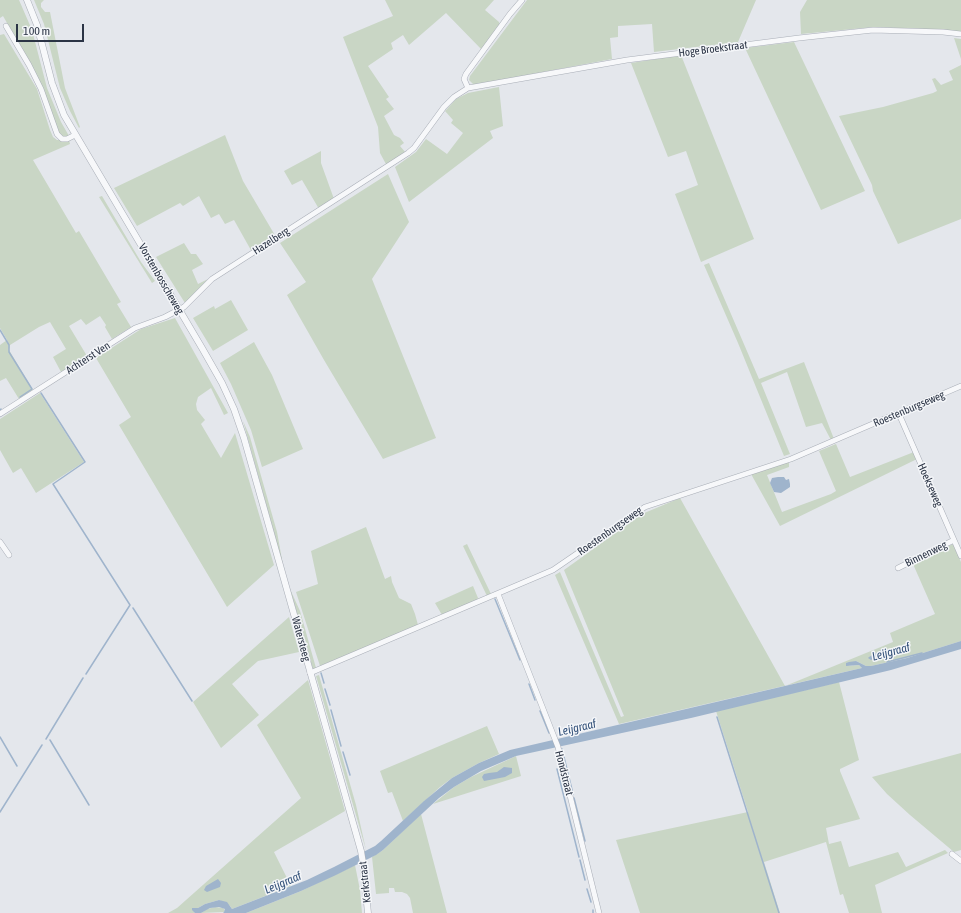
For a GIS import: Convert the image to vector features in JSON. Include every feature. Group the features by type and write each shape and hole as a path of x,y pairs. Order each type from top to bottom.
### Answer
{"street":[{"name":"Vorstenbosscheweg","path":"27,0 40,35 56,96 64,115 222,384 240,427"},
{"path":"468,88 464,79 466,74 522,0"},
{"path":"6,26 41,89 57,134 59,137 67,139 75,135"},
{"name":"Hoge Broekstraat","path":"468,88 627,60 799,38 873,30 961,34"},
{"name":"Hazelberg","path":"179,310 189,303 212,279 414,148 444,107 454,97 468,88"},
{"name":"Achterst Ven","path":"0,414 135,328 179,310"},
{"name":"Roestenburgseweg","path":"310,673 553,570 645,507 791,459 899,414 961,386"},
{"name":"Hoekseweg","path":"899,414 961,556"},
{"name":"Watersteeg","path":"240,427 361,851"},
{"name":"Binnenweg","path":"898,568 954,540"},
{"path":"0,542 8,555"},
{"name":"Hondstraat","path":"498,594 558,747 599,913"},
{"name":"Kerkstraat","path":"361,851 368,913"},
{"path":"952,854 961,861"}],"green space":[{"path":"0,0 19,0 32,30 47,88 61,122 69,136 59,136 51,113 10,28 3,16 0,18"},
{"path":"34,0 44,0 41,3 41,7 45,12 50,12 65,88 80,127 79,128 60,88 44,24"},
{"path":"385,0 494,0 485,10 499,22 500,25 482,50 446,13 409,45 403,35 391,43 393,49 368,66 389,97 386,99 394,109 384,116 394,135 400,138 404,143 400,146 406,153 387,166 380,153 378,127 343,37 393,16"},
{"path":"527,0 756,0 738,42 654,52 652,24 618,26 618,37 610,38 612,59 475,85 473,84 469,80 470,76"},
{"path":"807,0 961,0 961,32 874,27 801,34 800,12"},
{"path":"4,34 37,89 53,137 57,140 69,140 70,144 33,160 76,233 79,231 121,302 117,304 131,327 112,339 100,316 86,325 81,319 69,326 87,356 61,372 53,357 66,349 50,322 10,345 9,350 33,390 19,399 6,378 0,381 0,345 7,340 0,328 0,35"},
{"path":"954,38 961,39 961,59"},
{"path":"794,42 865,191 821,210 745,48"},
{"path":"681,55 754,239 701,262 675,194 698,185 686,151 668,157 631,63"},
{"path":"961,65 961,219 898,244 839,116 883,107 933,93 937,91 932,79 935,78 941,85 953,80 949,71"},
{"path":"499,87 503,126 490,131 493,138 409,202 395,167 416,152 426,139 447,154 463,133 451,123 453,120 445,111 456,99 468,93"},
{"path":"225,135 243,181 276,237 252,252 234,220 225,224 219,214 211,218 199,196 183,206 180,203 137,226 114,188"},
{"path":"321,151 321,163 334,199 319,209 302,180 292,185 284,171"},
{"path":"388,174 409,222 372,279 436,438 383,459 287,295 306,282 280,243"},
{"path":"102,196 141,262 155,281 152,283 99,197"},
{"path":"184,243 191,254 196,254 203,264 192,270 198,284 208,279 185,303 156,257"},
{"path":"709,263 759,379 804,362 834,439 831,440 822,423 806,427 787,372 761,383 790,454 784,456 738,343 704,265"},
{"path":"231,300 248,330 213,351 193,318 214,306 215,309"},
{"path":"175,318 228,413 224,415 211,388 198,397 196,404 197,410 205,420 201,424 221,458 235,433 274,565 227,607 119,425 131,417 96,358 141,329"},
{"path":"254,342 272,375 303,449 262,467 251,430 220,363"},
{"path":"40,393 84,462 36,493 21,468 13,473 0,450 0,419"},
{"path":"243,421 250,437 277,532 283,565"},
{"path":"836,444 850,477 914,452 917,459 780,526 751,474 789,461 789,467 767,475 782,512 836,491 819,451"},
{"path":"680,498 785,686 619,724 555,575 560,572 621,717 624,716 564,570 642,514"},
{"path":"366,527 385,579 391,576 399,598 411,604 418,625 320,666 296,592 318,584 311,551"},
{"path":"467,544 491,594 487,596 463,546"},
{"path":"953,544 961,562 961,641 907,658 871,666 866,666 856,661 848,666 859,665 862,668 786,685 893,642 890,633 935,614 913,564"},
{"path":"473,586 478,598 477,600 442,615 435,603"},
{"path":"290,589 300,611 316,668 313,669"},
{"path":"289,617 299,652 258,661 232,684 259,715 221,748 193,702"},
{"path":"319,675 356,805 366,850 316,676"},
{"path":"308,680 345,811 274,852 291,886 232,909 230,906 219,900 205,904 198,908 192,908 195,913 168,913 177,908 301,798 257,725"},
{"path":"839,682 859,760 840,769 840,771 860,819 826,828 829,844 841,841 849,867 898,852 906,867 945,850 948,853 875,885 882,913 849,913 843,894 840,895 826,842 764,862 780,913 640,913 616,840 748,812 716,711"},
{"path":"487,726 499,754 452,778 403,821 392,792 388,793 380,771"},
{"path":"961,753 961,850 954,852 887,794 872,777"},
{"path":"516,756 521,776 433,804 454,787 471,777"},
{"path":"421,814 447,913 413,913 410,898 407,894 395,892 394,888 389,888 389,893 376,894 372,857 383,850"},
{"path":"355,865 360,890 362,913 246,913 301,891"},
{"path":"215,907 223,908 225,910 224,912 201,913 207,909"}],"water":[{"path":"784,477 786,480 789,479 790,484 790,487 781,493 774,492 770,483 772,478"},
{"path":"961,641 961,649 891,670 691,718 516,756 481,771 454,787 439,798 383,850 336,875 246,913 223,913 225,909 219,907 210,908 201,913 195,913 192,910 192,908 198,908 205,904 219,900 227,902 232,909 307,880 334,867 375,846 424,801 452,778 479,763 510,750 862,668 859,665 846,666 846,663 849,662 856,661 866,666 871,666 907,658"},
{"path":"883,649 890,649 892,652 871,660 868,658 869,657"},
{"path":"504,767 512,768 512,773 505,777 484,781 482,777 484,774 497,772"},
{"path":"218,879 221,883 220,887 207,892 204,890 206,886"}],"waterway":[{"path":"0,330 9,345 9,352 32,389 20,397"},
{"path":"41,393 85,462 53,484 130,605 86,674"},
{"path":"495,599 520,660"},
{"path":"133,608 192,701"},
{"name":"Leijgraaf","path":"887,662 922,653"},
{"path":"321,673 324,683"},
{"path":"46,739 83,678"},
{"path":"529,684 535,700"},
{"path":"325,689 330,705"},
{"path":"331,710 341,746"},
{"path":"540,711 549,733"},
{"path":"717,717 779,913"},
{"path":"0,737 17,766"},
{"path":"50,740 89,805"},
{"path":"0,812 42,745"},
{"path":"562,749 573,794"},
{"path":"343,752 350,775"},
{"path":"557,769 579,857"},
{"path":"574,798 585,841"},
{"path":"580,860 585,880"},
{"path":"587,889 591,902"}]}
